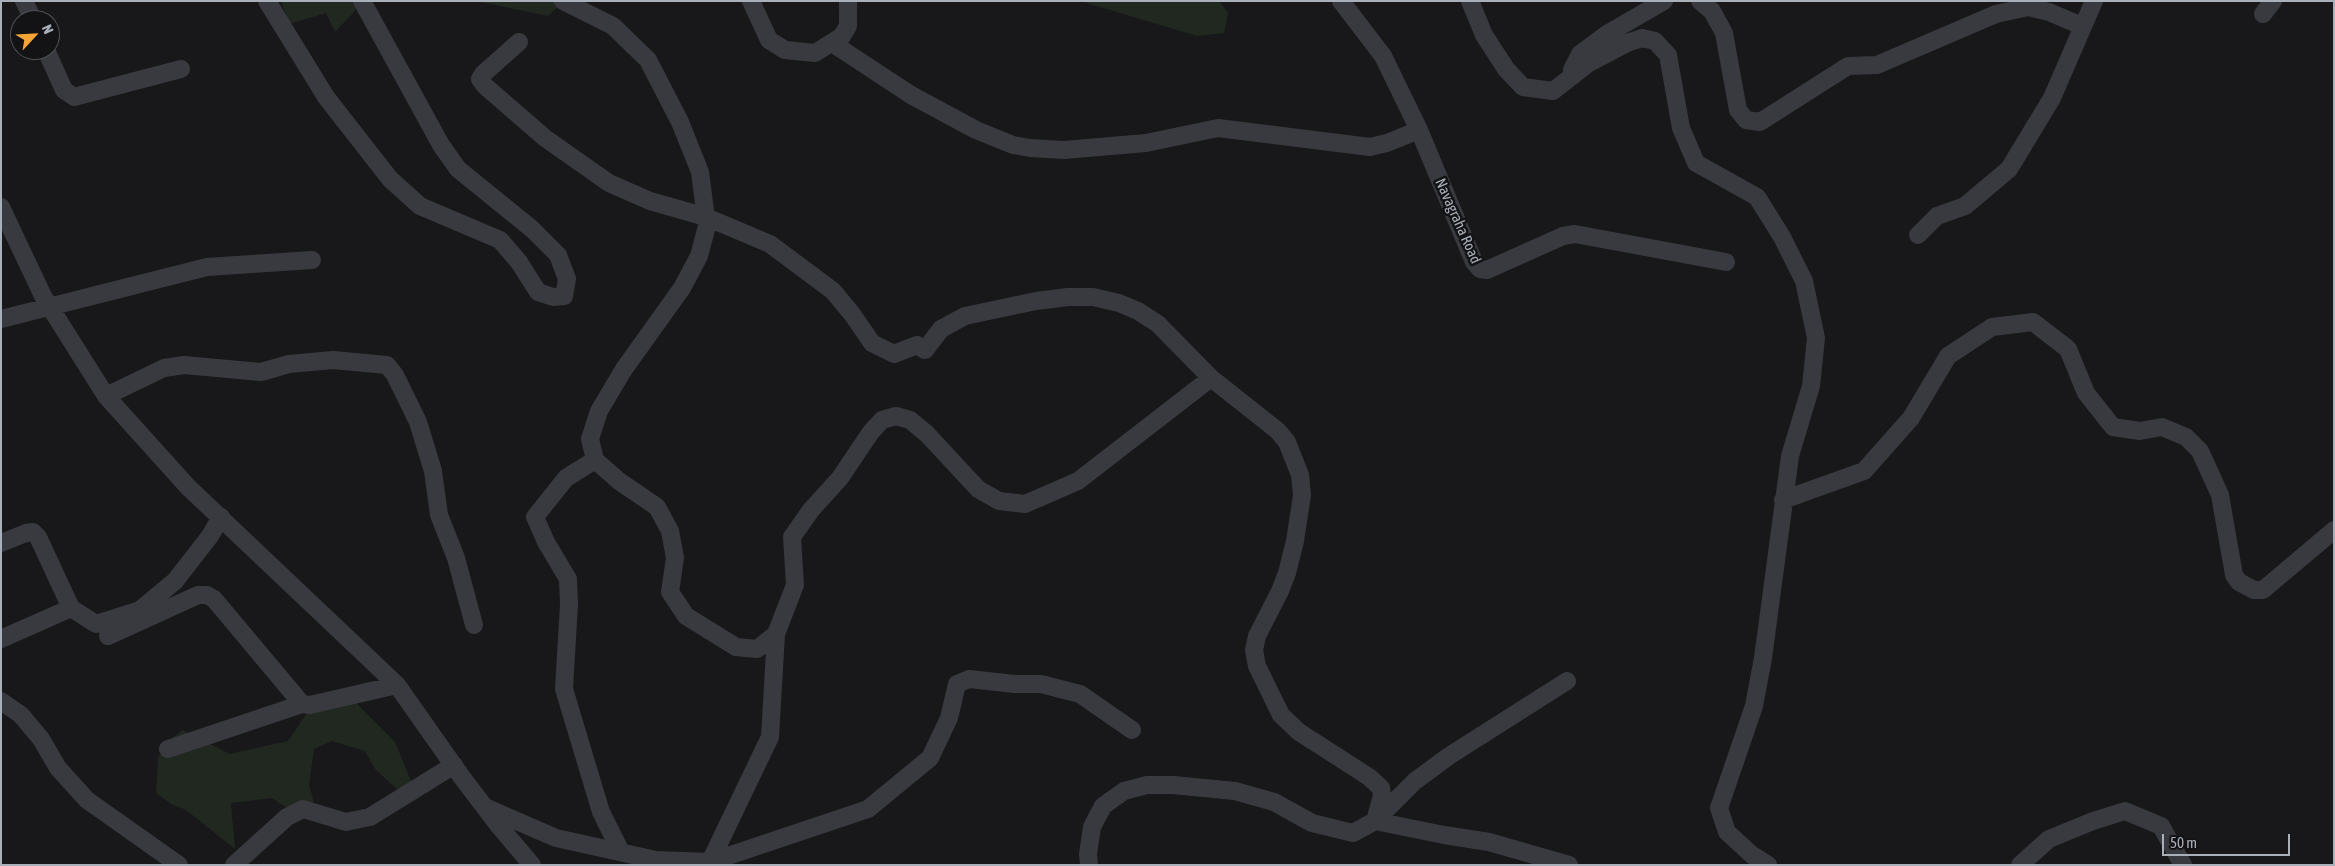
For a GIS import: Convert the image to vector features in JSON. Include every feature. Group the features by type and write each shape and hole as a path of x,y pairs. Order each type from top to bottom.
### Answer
{"street":[{"path":"267,1 326,96 390,179 420,206 500,240 519,262 538,292 553,297 564,296 567,279 558,255 532,229 458,169 441,145 362,1"},
{"path":"563,1 613,26 648,60 680,122 700,172 707,226 699,256 682,288 624,369 599,411 590,439 594,460 657,507 670,531 675,558 670,592 686,616 736,647 757,649 776,634"},
{"path":"751,1 769,40 785,50 815,53 842,36 848,26 848,1"},
{"name":"Navagraha Road","path":"1341,1 1383,56 1419,130 1474,262 1480,269 1487,270 1563,236 1575,234 1726,262"},
{"path":"1470,1 1484,35 1506,69 1523,87 1553,91 1567,78 1589,63 1627,43 1642,38 1655,41 1668,55 1682,128 1696,163 1757,197 1782,237 1804,281 1816,338 1811,386 1790,456 1763,658 1754,706 1719,808 1728,832 1752,855 1768,865"},
{"path":"1567,78 1580,54 1628,21 1664,1"},
{"path":"1700,1 1712,11 1724,33 1738,110 1746,120 1760,122 1848,66 1877,65 1996,14 2028,7 2049,12 2082,26"},
{"path":"1918,235 1937,216 1966,206 2009,169 2052,98 2094,1"},
{"path":"519,42 483,74 480,79 485,86 544,138 609,183 650,201 706,217 770,244 832,291 852,314 872,343 894,354 917,346 925,350 941,329 965,316 1036,301 1068,297 1093,297 1119,303 1138,311 1158,324 1212,378 1278,431 1294,456 1300,475 1302,495 1295,541 1280,591 1257,636 1254,650 1257,666 1282,715 1299,732 1369,777 1381,788 1382,795 1375,821"},
{"path":"832,43 911,96 976,130 1013,145 1030,148 1064,150 1146,142 1218,128 1370,147 1387,143 1419,130"},
{"path":"50,60 64,90 74,97 180,69"},
{"path":"1,207 50,308 106,396 188,487 397,685 454,766 532,865"},
{"path":"1,319 206,267 312,260"},
{"path":"1783,500 1864,471 1911,418 1948,356 1992,327 2033,322 2068,349 2086,393 2113,426 2140,431 2162,426 2186,437 2200,451 2220,495 2234,575 2240,582 2254,590 2263,590 2334,530"},
{"path":"106,396 164,368 184,366 261,372 288,364 333,360 387,365 395,375 418,422 433,471 439,515 456,558 474,625"},
{"path":"710,862 770,737 776,634 795,585 792,537 811,510 840,478 871,432 882,420 896,416 910,420 927,434 978,490 999,501 1024,504 1078,481 1212,378"},
{"path":"594,460 566,478 535,518 546,542 568,579 570,604 564,689 601,812 621,852"},
{"path":"1,543 26,532 33,532 38,538 71,608 96,624 140,610 175,581 210,536 221,517"},
{"path":"108,636 198,595 206,595 214,599 302,704"},
{"path":"1,639 71,608"},
{"path":"484,806 556,838 656,860 710,862 868,810 930,758 949,718 957,684 969,678 1015,684 1041,684 1080,694 1132,730"},
{"path":"1089,865 1088,854 1092,827 1103,806 1124,791 1147,785 1173,784 1235,791 1274,802 1312,823 1353,834 1375,821 1415,781 1449,756 1567,681"},
{"path":"168,748 302,704 310,705 397,685"},
{"path":"1,701 21,715 41,739 58,768 87,800 179,865"},
{"path":"234,865 287,818 303,809 346,822 370,817 454,766"},
{"path":"2020,865 2049,839 2093,821 2125,811 2161,826 2183,865"},
{"path":"1375,821 1444,836 1489,842 1569,865"}],"shaded area":[{"path":"281,1 361,1 353,13 335,32 326,13 289,24"},
{"path":"476,1 564,1 548,16"},
{"path":"1080,1 1219,1 1228,13 1224,33 1197,36"},
{"path":"345,692 395,742 416,793 399,791 375,769 365,751 332,741 314,749 309,785 314,802 287,808 272,798 231,803 235,849 186,810 171,804 156,793 158,758 167,743 182,730 230,754 288,741 307,713"}]}
